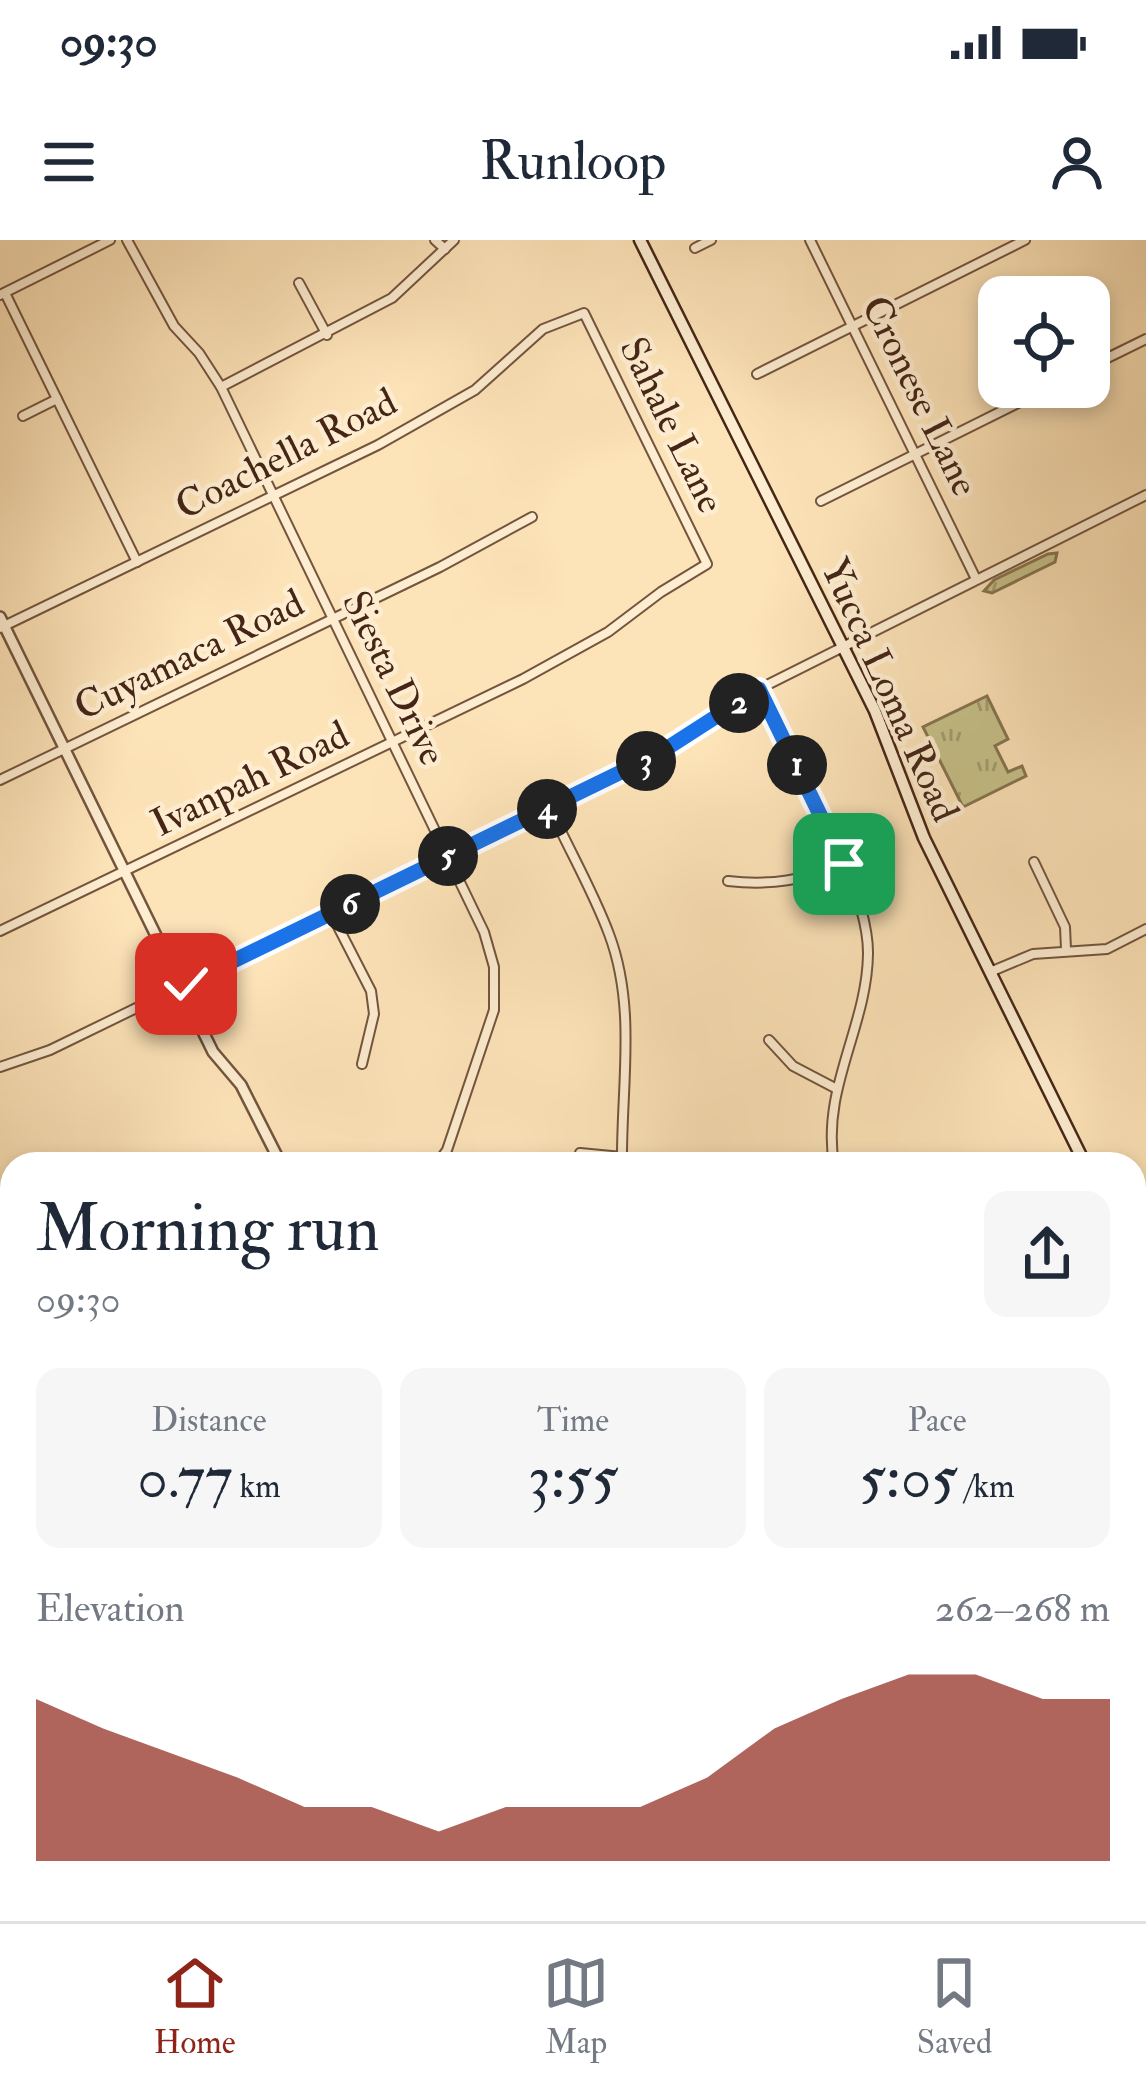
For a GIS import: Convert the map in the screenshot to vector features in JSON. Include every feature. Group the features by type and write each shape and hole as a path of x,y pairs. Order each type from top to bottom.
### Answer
{"main road":[{"name":"Yucca Loma Road","path":"640,240 895,755 924,838 1079,1152"}],"street":[{"path":"110,240 3,294 137,562"},
{"name":"Siesta Drive","path":"128,240 174,326 200,353 221,387 484,932 494,967 494,1010 446,1152"},
{"path":"435,240 445,249"},
{"path":"221,387 392,298 454,240"},
{"path":"694,248 712,240"},
{"name":"Cronese Lane","path":"810,240 976,579"},
{"path":"758,374 1024,240"},
{"path":"299,283 327,335"},
{"name":"Coachella Road","path":"1,624 378,445 475,390 543,329 584,313"},
{"name":"Sahale Lane","path":"584,313 707,564"},
{"path":"1110,357 1146,339"},
{"path":"23,416 57,399"},
{"path":"820,501 1008,408"},
{"path":"0,1067 50,1050 550,808 658,754 759,689 842,645 1146,495"},
{"name":"Cuyamaca Road","path":"0,780 532,518"},
{"name":"Ivanpah Road","path":"0,931 391,743 608,632 707,564"},
{"path":"1,624 213,1052 241,1085 275,1152"},
{"path":"759,689 862,903 868,955 860,1007 835,1088 833,1152"},
{"path":"550,808 610,935 622,985 628,1056 623,1152"},
{"path":"1034,862 1065,927 1066,949"},
{"path":"728,881 764,885 803,880 844,864"},
{"path":"332,913 371,991 374,1014 362,1064"},
{"path":"990,972 1033,954 1107,949 1146,929"},
{"path":"770,1040 793,1066 835,1088"}],"green space":[{"path":"1057,553 1055,562 992,593 984,591 994,580"},
{"path":"987,696 1008,739 995,746 1008,772 1022,766 1026,776 963,807 923,727"}],"route":[{"path":"186,984 658,754 759,689 844,864"}]}
